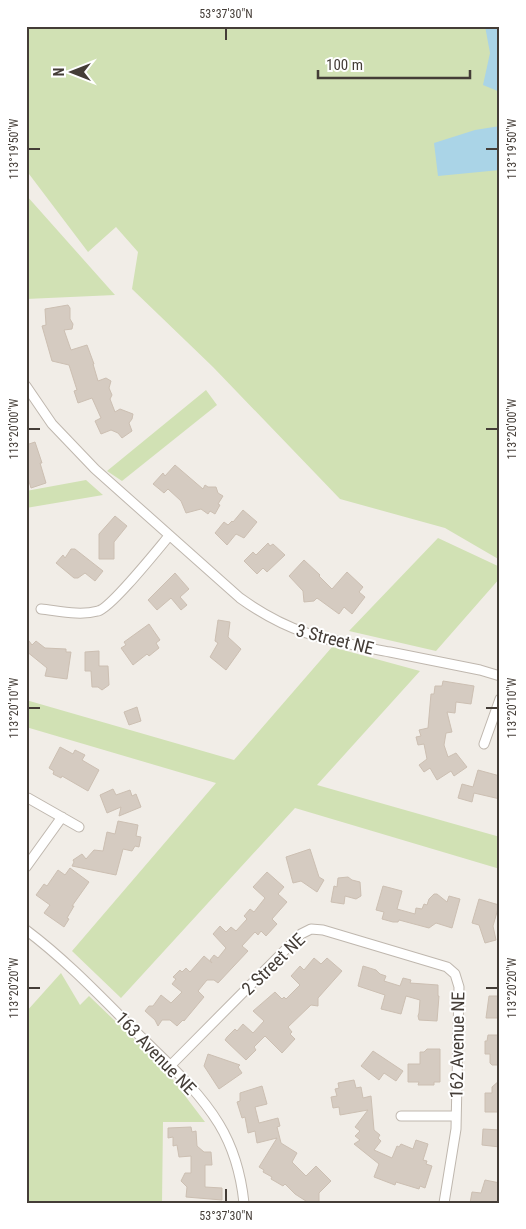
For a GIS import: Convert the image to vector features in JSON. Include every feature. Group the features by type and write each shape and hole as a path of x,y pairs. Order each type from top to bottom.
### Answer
{"street":[{"name":"3 Street NE","path":"26,386 52,424 95,469 240,598 267,616 289,628 310,636 480,670 500,676"},
{"path":"40,609 81,614 100,611 115,598 169,536"},
{"path":"484,744 500,699"},
{"path":"28,798 79,827"},
{"path":"26,867 62,817"},
{"name":"2 Street NE","path":"170,1066 301,934 311,929 323,930 447,968 455,974"},
{"name":"163 Avenue NE","path":"26,930 73,969 199,1096 218,1123 229,1144 236,1164 244,1203"},
{"name":"162 Avenue NE","path":"444,1203 454,1142 456,1116 459,987 455,974"},
{"name":"162 Avenue NE","path":"401,1116 456,1116"}],"green space":[{"path":"26,26 500,26 500,560 445,528 340,499 213,367 132,289 138,252 116,227 88,252 26,170"},
{"path":"26,195 115,295 26,299"},
{"path":"206,390 217,405 122,481 107,471"},
{"path":"86,480 103,495 26,508 26,491"},
{"path":"438,538 500,567 500,578 436,651 349,631"},
{"path":"332,647 420,671 317,785 500,837 500,869 295,808 121,998 72,951 216,783 26,727 26,700 234,760"},
{"path":"61,973 80,1005 89,996 163,1067 205,1122 163,1122 162,1203 26,1203 26,1012"}],"water":[{"path":"485,26 500,26 500,92 483,85 490,53"},
{"path":"500,126 500,170 438,176 434,143 475,130"}],"building":[{"path":"68,305 70,308 70,319 73,324 72,329 64,330 71,350 87,345 98,381 106,378 111,381 109,388 112,395 110,399 115,412 120,409 133,414 129,423 132,431 122,438 118,433 111,430 101,434 95,421 101,418 92,398 78,403 74,391 77,390 69,365 52,361 42,326 46,325 45,309"},
{"path":"35,442 46,483 31,488 26,472 26,445"},
{"path":"175,465 203,489 205,485 216,487 218,493 223,496 215,514 210,511 208,514 201,509 186,513 181,501 168,489 164,493 153,484 163,473 165,476"},
{"path":"243,510 257,522 244,538 236,534 227,545 215,533 224,522 228,525 233,522"},
{"path":"115,516 127,526 114,542 114,559 99,559 99,534"},
{"path":"268,543 270,546 273,544 285,555 267,572 263,568 257,574 244,561 253,552 256,555"},
{"path":"71,549 75,549 103,571 95,581 85,573 78,578 74,578 56,563 63,555 65,558"},
{"path":"304,560 332,589 347,572 363,587 359,592 365,597 352,614 344,607 339,614 317,598 314,601 304,602 303,591 289,576"},
{"path":"175,573 189,589 180,597 187,605 181,610 171,598 157,610 148,600"},
{"path":"218,620 230,622 228,637 241,649 226,670 210,657 218,643 215,641"},
{"path":"149,624 160,640 156,643 159,648 149,656 147,654 133,665 121,648 126,645 124,642"},
{"path":"26,637 32,645 36,641 45,648 66,649 66,652 71,652 67,679 45,676 47,668 26,651"},
{"path":"99,651 99,666 108,666 109,685 102,690 98,687 92,687 91,671 85,671 85,652"},
{"path":"443,681 474,686 471,704 456,702 455,713 447,712 452,732 446,733 444,745 448,757 456,753 467,767 454,776 451,771 437,780 430,768 424,772 419,765 427,759 424,744 418,745 416,737 421,736 419,730 428,728 431,694 434,694 435,686 442,686"},
{"path":"137,707 141,721 129,725 124,712"},
{"path":"60,747 73,754 75,750 85,755 82,760 99,770 88,791 62,776 61,778 53,774 54,771 49,768"},
{"path":"478,770 500,776 500,799 474,793 472,802 458,798 462,784 473,787"},
{"path":"113,789 116,795 130,790 132,796 136,794 141,807 119,816 121,807 107,813 100,795"},
{"path":"118,821 138,825 136,836 141,837 139,847 135,846 132,851 123,849 116,875 72,866 73,860 82,854 86,859 94,850 103,851 107,832 115,834"},
{"path":"310,849 319,877 324,880 317,892 301,881 293,883 286,857"},
{"path":"70,868 89,882 72,906 74,906 64,927 44,913 50,905 36,895 44,884 47,886 58,870 65,875"},
{"path":"267,872 284,887 278,894 287,902 272,919 277,924 266,936 261,931 258,935 255,932 242,946 248,951 218,983 214,980 207,980 198,991 204,997 184,1021 177,1026 170,1020 162,1020 158,1026 155,1020 145,1011 149,1006 153,1006 161,995 171,1003 182,992 172,984 176,979 173,977 180,970 182,972 186,968 190,972 204,956 212,963 210,960 214,955 218,958 226,948 213,934 220,926 226,932 231,927 236,931 247,919 244,916 250,909 254,912 265,898 253,887"},
{"path":"348,877 360,882 361,896 356,899 345,896 344,904 331,902 334,886 337,887 338,878"},
{"path":"383,886 402,891 397,909 415,914 416,908 422,909 424,904 427,905 429,899 434,894 437,894 447,902 449,896 460,899 452,928 436,923 429,928 399,920 398,922 393,922 382,919 384,912 376,910"},
{"path":"479,899 499,905 493,926 496,940 485,943 479,925 472,923"},
{"path":"314,958 321,964 327,958 342,971 318,998 318,1006 311,1005 288,1027 292,1032 290,1034 295,1039 282,1053 265,1036 254,1047 256,1050 246,1060 225,1040 227,1037 235,1029 237,1031 243,1024 253,1033 264,1021 253,1011 275,992 282,999 284,997 286,999 300,985 291,976 300,966 304,970"},
{"path":"363,966 376,970 386,976 384,981 400,986 403,978 411,980 410,983 438,985 437,1021 419,1020 420,1000 406,996 401,1014 381,1009 385,995 358,986"},
{"path":"489,996 500,996 500,1018 486,1018"},
{"path":"488,1035 500,1035 500,1065 492,1065 490,1063 490,1054 485,1054 485,1041 487,1041"},
{"path":"427,1049 440,1049 440,1082 434,1082 434,1085 418,1085 419,1082 408,1082 408,1064 420,1064 420,1052 424,1052"},
{"path":"373,1051 403,1071 396,1081 384,1073 379,1080 361,1066"},
{"path":"208,1054 240,1065 238,1067 242,1073 219,1089 204,1066"},
{"path":"354,1080 356,1088 361,1087 363,1098 371,1096 374,1130 380,1135 378,1138 381,1141 374,1150 392,1158 397,1146 399,1147 401,1144 413,1149 416,1140 428,1144 423,1160 427,1161 426,1164 432,1166 425,1188 420,1186 419,1189 396,1182 395,1185 374,1177 379,1164 354,1144 360,1140 355,1136 360,1131 355,1127 368,1110 340,1115 339,1107 333,1108 331,1097 337,1096 335,1089 339,1088 338,1083"},
{"path":"500,1080 500,1112 485,1112 485,1093 492,1093 492,1087"},
{"path":"262,1086 267,1104 255,1107 259,1123 278,1118 280,1126 277,1127 281,1143 297,1153 292,1162 306,1176 316,1166 331,1181 319,1193 319,1203 309,1203 295,1194 285,1184 283,1186 271,1179 272,1177 263,1172 264,1170 259,1167 277,1138 257,1143 255,1131 248,1133 245,1117 242,1118 237,1102 240,1101 240,1093"},
{"path":"191,1127 192,1132 196,1131 197,1146 204,1152 211,1152 212,1165 205,1165 205,1187 222,1188 222,1200 186,1197 187,1187 181,1181 185,1173 191,1173 191,1156 179,1157 177,1145 173,1146 173,1137 168,1138 168,1128"},
{"path":"483,1129 500,1130 500,1147 482,1145"},
{"path":"485,1180 500,1183 500,1203 470,1203 472,1192 481,1193"}]}
